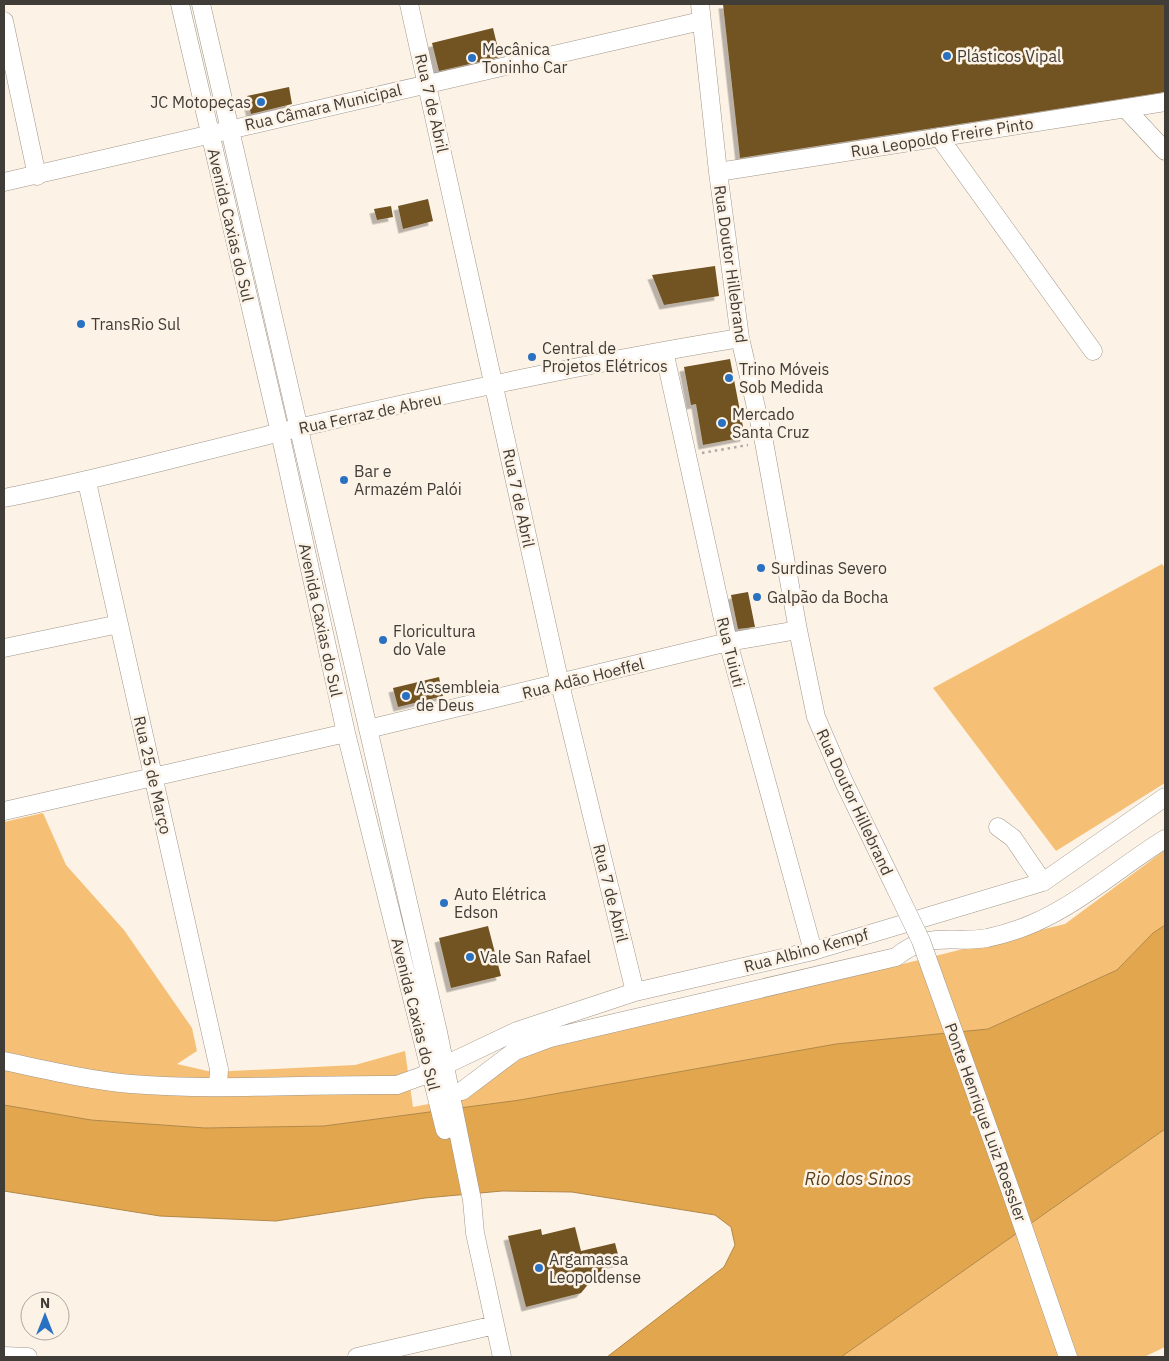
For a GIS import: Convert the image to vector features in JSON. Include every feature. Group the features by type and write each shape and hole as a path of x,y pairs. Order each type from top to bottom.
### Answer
{"street":[{"name":"Avenida Caxias do Sul","path":"180,4 280,433 346,732 437,1068 451,1099 468,1201 502,1357"},
{"name":"Avenida Caxias do Sul","path":"201,4 368,729 437,1068"},
{"name":"Rua 7 de Abril","path":"409,4 560,684 635,992"},
{"name":"Rua Câmara Municipal","path":"4,182 37,176 428,83 701,12"},
{"name":"Rua Doutor Hillebrand","path":"701,12 718,172 740,338 764,442 798,630 816,717 844,782 896,889"},
{"path":"4,21 37,176"},
{"name":"Rua Leopoldo Freire Pinto","path":"718,172 1126,110 1165,102"},
{"path":"1126,110 1165,151"},
{"path":"939,137 1093,351"},
{"name":"Rua Ferraz de Abreu","path":"4,498 87,482 298,428 664,351 740,338"},
{"name":"Rua Tuiuti","path":"664,351 728,642 813,951"},
{"name":"Rua 25 de Março","path":"87,482 219,1069 218,1087"},
{"path":"4,648 119,624"},
{"name":"Rua Adão Hoeffel","path":"368,729 728,642 798,630"},
{"path":"4,811 346,732"},
{"name":"Rua Albino Kempf","path":"4,1061 61,1073 130,1084 218,1087 397,1085 422,1076 517,1031 635,992 813,951 1043,882 1165,797"},
{"path":"998,827 1013,838 1043,882"},
{"path":"451,1099 516,1051 550,1038 896,956 908,947 940,938 962,940 988,938 1033,923 1063,909 1165,839"},
{"name":"Ponte Henrique Luiz Roessler","path":"896,889 921,941 1068,1357"},
{"path":"479,1048 496,1065"},
{"path":"357,1357 495,1326"},
{"path":"4,1356 28,1357"}],"path":[{"path":"688,456 764,442"}],"shaded area":[{"path":"1162,564 1165,568 1165,783 1056,851 933,688"},
{"path":"43,813 66,865 124,930 192,1028 197,1051 177,1064 212,1072 355,1065 405,1051 413,1107 465,1097 535,1049 842,979 1065,924 1165,850 1165,925 1153,933 1117,970 988,1029 836,1044 520,1100 324,1126 205,1128 91,1120 4,1105 4,822"},
{"path":"1165,1129 1165,1347 1144,1357 841,1357"}],"water":[{"name":"Rio dos Sinos","path":"1165,925 1165,1129 841,1357 607,1357 724,1267 735,1245 731,1227 715,1215 572,1192 502,1191 425,1198 276,1221 160,1216 4,1191 4,1105 91,1120 205,1128 324,1126 520,1100 836,1044 988,1029 1117,970 1153,933"}],"building":[{"name":"Plásticos Vipal","path":"723,4 1165,4 1165,92 740,158"},
{"path":"493,28 500,57 439,71 432,43"},
{"path":"289,87 292,104 251,114 247,96"},
{"path":"428,199 433,221 403,229 398,206"},
{"path":"391,206 393,217 377,220 374,209"},
{"path":"715,266 719,296 664,305 652,275"},
{"path":"730,359 745,437 703,445 696,404 691,405 684,367"},
{"path":"748,592 755,627 738,629 731,595"},
{"path":"439,677 443,696 398,707 393,688"},
{"name":"Vale San Rafael","path":"488,926 501,976 451,988 439,938"},
{"path":"575,1227 581,1251 615,1243 620,1262 604,1266 605,1274 595,1276 581,1293 526,1307 508,1236 541,1229 542,1235"}],"place":[{"name":"Plásticos Vipal","path":"947,56"},
{"name":"Mecânica Toninho Car","path":"472,58"},
{"name":"JC Motopeças","path":"261,102"},
{"name":"TransRio Sul","path":"81,324"},
{"name":"Central de Projetos Elétricos","path":"532,357"},
{"name":"Trino Móveis Sob Medida","path":"729,378"},
{"name":"Mercado Santa Cruz","path":"722,423"},
{"name":"Bar e Armazém Palói","path":"344,480"},
{"name":"Surdinas Severo","path":"761,568"},
{"name":"Galpão da Bocha","path":"757,597"},
{"name":"Floricultura do Vale","path":"383,640"},
{"name":"Assembleia de Deus","path":"406,696"},
{"name":"Auto Elétrica Edson","path":"444,903"},
{"name":"Vale San Rafael","path":"470,957"},
{"name":"Argamassa Leopoldense","path":"539,1268"}]}
